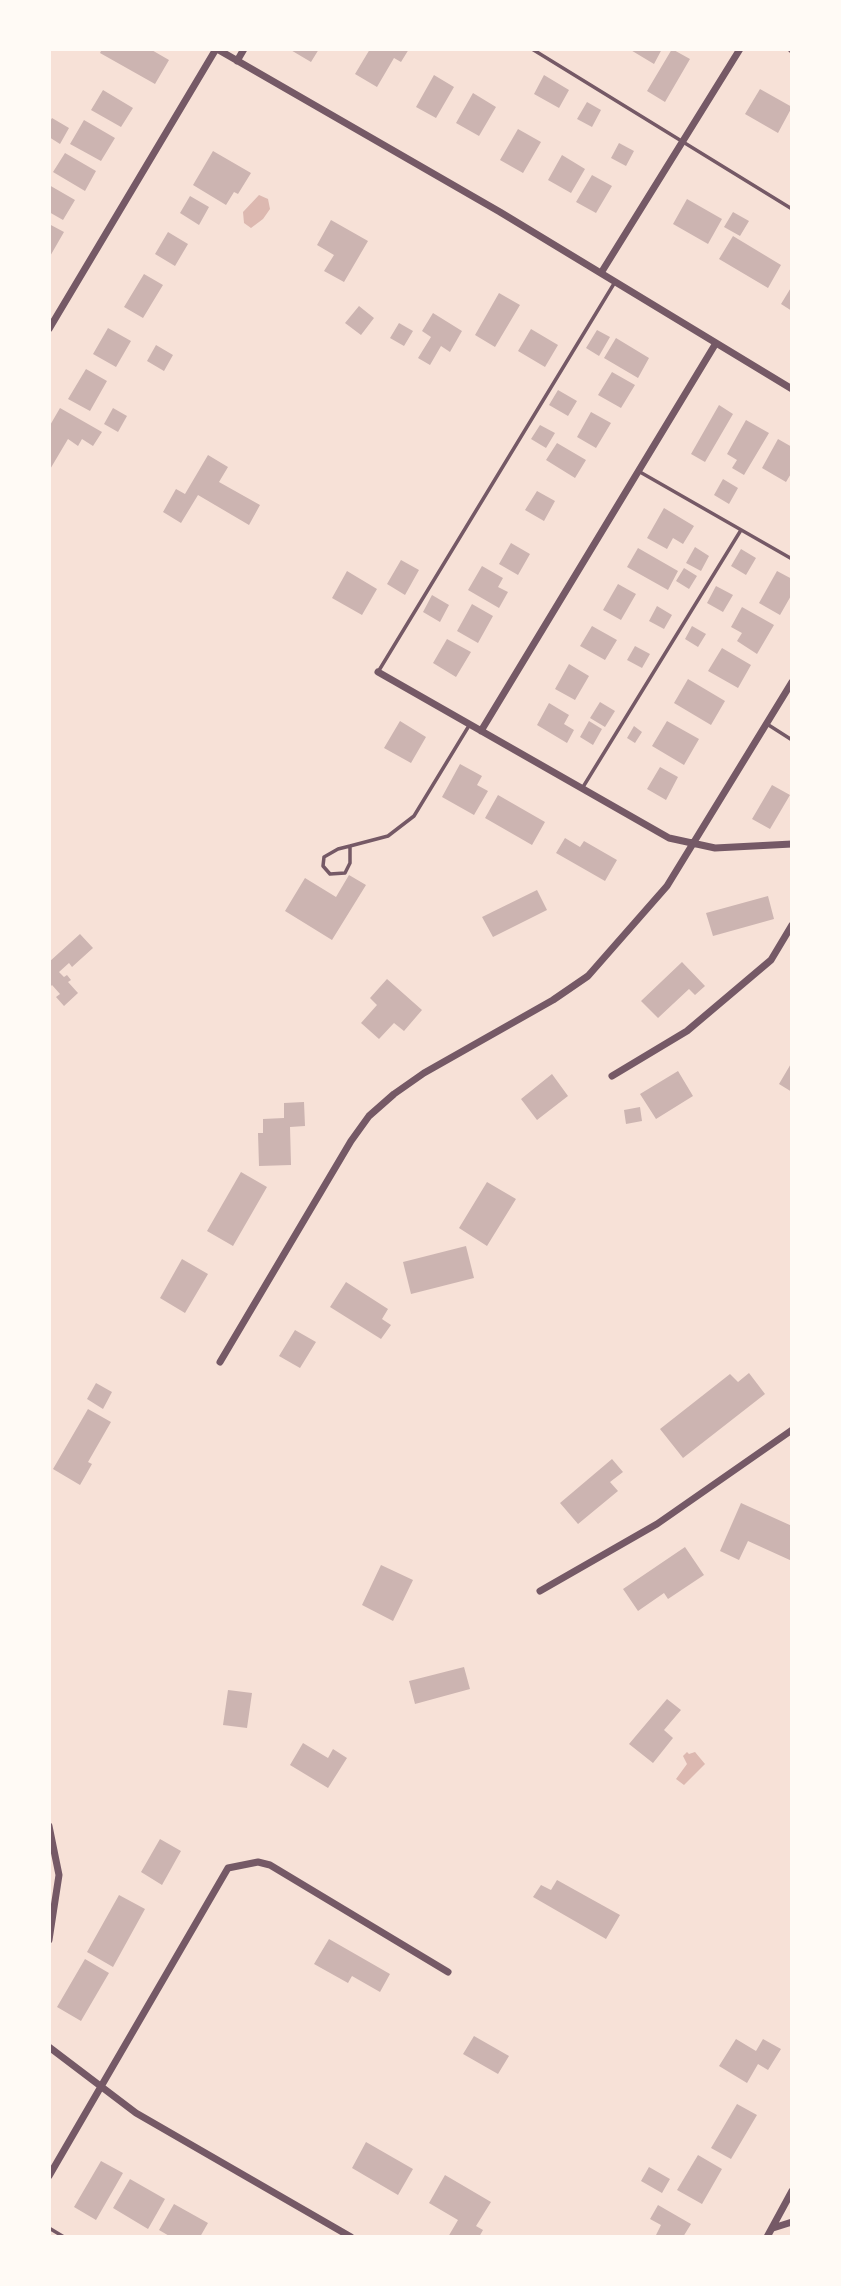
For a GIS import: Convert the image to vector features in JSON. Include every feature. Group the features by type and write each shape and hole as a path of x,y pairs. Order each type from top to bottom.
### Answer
{"street":[{"path":"49,329 217,49 500,212 792,389"},
{"path":"237,61 244,49"},
{"path":"601,273 740,49"},
{"path":"481,731 716,343"},
{"path":"378,672 669,838 715,848 792,844"},
{"path":"220,1362 351,1141 372,1113 424,1073 553,1000 588,976 667,886 792,682"},
{"path":"612,1076 687,1031 740,987 771,960 792,925"},
{"path":"540,1591 657,1524 792,1430"},
{"path":"49,1826 59,1875 49,1940"},
{"path":"49,2176 228,1868 258,1862 270,1865 448,1972"},
{"path":"49,2047 136,2113 352,2237"},
{"path":"767,2237 792,2191"},
{"path":"772,2229 792,2222"}],"lane":[{"path":"532,49 792,209"},
{"path":"378,672 615,282"},
{"path":"639,471 792,559"},
{"path":"582,789 741,530"},
{"path":"349,846 350,863 345,873 330,874 323,866 324,857 338,849 349,846 388,836 414,817 470,724"},
{"path":"766,724 792,740"},
{"path":"49,2228 64,2237"}],"shaded area":[{"path":"259,195 268,199 270,209 263,219 251,228 244,223 243,212"},
{"path":"687,1752 695,1752 705,1764 684,1785 676,1779 687,1764 683,1756"}],"building":[{"path":"102,49 150,49 169,60 155,84 100,53"},
{"path":"289,49 319,49 311,62"},
{"path":"370,49 409,49 401,62 394,58 377,87 355,74"},
{"path":"629,49 662,49 654,64"},
{"path":"672,49 690,59 665,102 647,91"},
{"path":"434,75 454,87 436,118 416,107"},
{"path":"544,75 569,90 559,108 534,94"},
{"path":"760,89 792,107 778,133 745,114"},
{"path":"103,90 133,108 121,127 91,110"},
{"path":"473,93 496,107 479,136 456,123"},
{"path":"587,102 601,110 592,127 577,119"},
{"path":"52,118 69,128 60,144 49,137 49,123"},
{"path":"84,120 115,138 101,161 70,144"},
{"path":"518,129 541,142 523,173 500,160"},
{"path":"619,143 634,151 626,166 611,158"},
{"path":"213,151 251,173 238,194 234,192 226,205 193,185"},
{"path":"65,153 96,171 85,191 53,172"},
{"path":"562,155 585,169 571,193 548,180"},
{"path":"592,175 612,186 596,213 576,202"},
{"path":"49,185 75,200 63,220 49,212"},
{"path":"190,196 209,207 199,225 180,213"},
{"path":"687,199 722,219 708,244 673,224"},
{"path":"733,212 749,221 740,236 724,227"},
{"path":"331,220 368,241 344,282 324,271 334,255 317,245"},
{"path":"49,224 64,232 49,258"},
{"path":"168,232 188,244 175,266 155,254"},
{"path":"733,236 781,265 768,288 719,259"},
{"path":"144,274 163,285 143,318 124,307"},
{"path":"792,286 792,311 781,304"},
{"path":"499,293 520,305 495,347 475,335"},
{"path":"359,306 374,318 361,335 345,323"},
{"path":"433,313 462,331 450,352 441,346 430,365 418,358 431,337 422,331"},
{"path":"399,323 413,331 404,346 390,338"},
{"path":"108,328 131,341 116,367 93,354"},
{"path":"531,329 558,345 545,367 518,351"},
{"path":"597,330 610,337 599,356 586,348"},
{"path":"616,338 649,358 638,378 604,358"},
{"path":"156,345 173,355 164,371 147,361"},
{"path":"86,369 107,381 90,411 68,399"},
{"path":"612,372 635,385 621,408 598,395"},
{"path":"558,390 577,401 568,416 549,405"},
{"path":"719,405 733,414 705,462 691,454"},
{"path":"60,408 102,432 93,446 82,439 78,446 68,439 49,471 49,427"},
{"path":"113,408 127,416 118,432 104,424"},
{"path":"591,412 611,423 596,448 577,437"},
{"path":"746,420 769,433 744,475 732,468 737,460 727,454"},
{"path":"540,425 555,433 546,448 531,439"},
{"path":"778,439 792,447 792,472 786,482 762,468"},
{"path":"557,443 586,460 575,478 546,460"},
{"path":"208,455 228,467 219,482 260,505 249,525 198,495 181,523 163,512 176,489 185,494"},
{"path":"723,479 738,488 729,504 714,495"},
{"path":"537,491 555,501 544,521 525,510"},
{"path":"664,508 694,526 683,544 673,538 667,549 647,538"},
{"path":"511,543 530,554 518,575 499,564"},
{"path":"695,547 709,556 701,571 686,563"},
{"path":"638,548 678,571 668,590 627,567"},
{"path":"741,549 756,558 746,575 731,566"},
{"path":"401,560 419,570 405,595 387,584"},
{"path":"482,566 503,578 498,587 508,592 499,608 468,590"},
{"path":"684,568 697,576 689,589 676,581"},
{"path":"347,571 377,589 362,615 332,598"},
{"path":"777,571 792,579 792,594 780,615 759,603"},
{"path":"618,584 636,594 621,620 603,610"},
{"path":"716,586 733,595 723,612 707,603"},
{"path":"432,595 449,605 440,622 423,612"},
{"path":"472,604 493,616 478,643 457,631"},
{"path":"657,606 672,615 664,629 649,621"},
{"path":"742,607 774,625 757,654 737,641 742,633 731,627"},
{"path":"592,626 617,640 605,660 580,646"},
{"path":"692,626 706,634 698,647 685,639"},
{"path":"447,639 471,652 456,677 433,663"},
{"path":"635,646 650,654 642,668 627,660"},
{"path":"722,648 751,665 738,688 708,671"},
{"path":"569,664 589,676 575,700 555,689"},
{"path":"688,679 725,701 711,725 674,703"},
{"path":"600,702 615,711 605,727 590,718"},
{"path":"549,703 569,715 564,724 574,730 567,743 537,725"},
{"path":"400,721 426,737 411,763 384,748"},
{"path":"589,721 602,729 593,745 580,737"},
{"path":"667,721 699,739 684,765 652,746"},
{"path":"634,726 642,732 635,743 627,738"},
{"path":"460,764 482,776 477,785 488,791 474,815 442,797"},
{"path":"660,767 678,777 666,800 647,789"},
{"path":"772,785 790,795 770,829 752,819"},
{"path":"498,795 545,822 532,845 485,818"},
{"path":"565,838 580,847 584,841 617,860 605,881 556,853"},
{"path":"349,875 366,885 332,940 285,911 305,878 336,897"},
{"path":"537,890 547,910 493,937 482,917"},
{"path":"768,896 774,919 713,936 706,913"},
{"path":"80,934 93,948 72,967 69,963 59,972 64,977 67,975 71,980 68,982 78,993 64,1006 56,997 60,994 52,985 49,988 49,962"},
{"path":"682,962 705,986 695,995 689,989 658,1018 641,1001"},
{"path":"387,979 422,1010 404,1031 394,1023 379,1039 361,1023 377,1005 370,998"},
{"path":"792,1062 792,1092 779,1084"},
{"path":"678,1071 693,1096 656,1119 640,1094"},
{"path":"552,1074 568,1096 537,1120 521,1099"},
{"path":"304,1102 305,1126 290,1127 291,1165 259,1166 258,1133 263,1133 263,1119 284,1118 284,1103"},
{"path":"640,1107 642,1121 626,1124 624,1110"},
{"path":"241,1172 267,1187 233,1246 207,1231"},
{"path":"487,1182 516,1199 487,1246 459,1228"},
{"path":"466,1246 474,1278 411,1294 403,1262"},
{"path":"182,1259 208,1274 185,1313 160,1298"},
{"path":"346,1282 388,1309 382,1319 391,1325 381,1339 330,1307"},
{"path":"295,1330 316,1342 300,1368 279,1356"},
{"path":"749,1373 765,1394 683,1458 660,1429 730,1374 738,1382"},
{"path":"96,1383 112,1392 103,1409 87,1399"},
{"path":"88,1409 111,1422 88,1462 92,1464 80,1485 53,1469"},
{"path":"612,1459 623,1472 610,1482 618,1491 578,1524 560,1503"},
{"path":"741,1503 792,1526 792,1561 748,1541 739,1560 720,1551"},
{"path":"685,1547 704,1575 668,1599 664,1593 638,1611 623,1589"},
{"path":"381,1565 413,1580 393,1621 362,1605"},
{"path":"464,1667 470,1689 415,1704 409,1681"},
{"path":"228,1690 252,1693 247,1728 223,1725"},
{"path":"667,1699 681,1710 664,1730 673,1738 653,1763 629,1744"},
{"path":"303,1743 328,1758 333,1749 347,1758 328,1788 290,1765"},
{"path":"160,1839 181,1851 162,1885 141,1872"},
{"path":"557,1880 620,1915 606,1939 533,1897 541,1885 551,1890"},
{"path":"119,1895 145,1909 113,1967 87,1952"},
{"path":"329,1939 390,1974 380,1992 352,1976 348,1983 314,1964"},
{"path":"85,1959 109,1973 81,2021 57,2007"},
{"path":"474,2036 509,2056 498,2074 463,2054"},
{"path":"736,2039 756,2051 763,2039 781,2049 768,2070 758,2064 747,2083 719,2066"},
{"path":"737,2104 757,2115 731,2159 711,2148"},
{"path":"366,2142 413,2169 398,2195 352,2168"},
{"path":"698,2155 722,2169 702,2204 677,2190"},
{"path":"101,2161 123,2173 96,2220 74,2207"},
{"path":"649,2167 670,2179 662,2193 641,2181"},
{"path":"445,2175 491,2202 476,2226 483,2230 479,2237 448,2237 458,2220 429,2203"},
{"path":"130,2179 165,2199 148,2229 113,2208"},
{"path":"174,2204 208,2223 200,2237 171,2237 159,2230"},
{"path":"658,2205 691,2224 683,2237 655,2237 661,2225 650,2219"}]}
